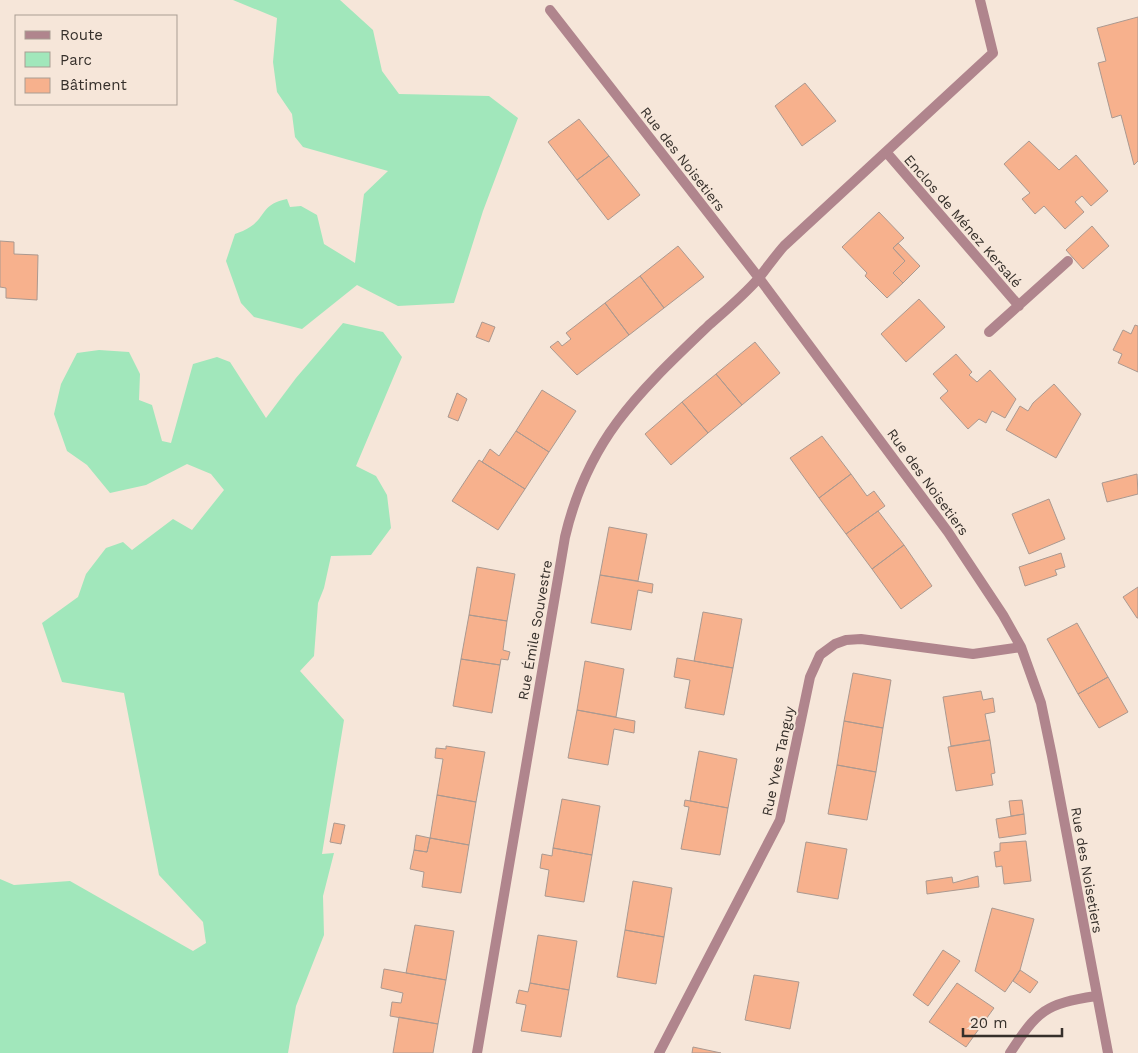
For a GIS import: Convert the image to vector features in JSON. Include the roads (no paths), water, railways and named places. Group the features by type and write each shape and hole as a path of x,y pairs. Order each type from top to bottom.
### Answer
{"street":[{"name":"Enclos de Ménez Kersalé","path":"759,278 784,246 887,153 993,53 980,0"},
{"name":"Rue des Noisetiers","path":"550,10 759,278 948,532 1003,615 1021,647 1041,702 1108,1053"},
{"name":"Enclos de Ménez Kersalé","path":"887,153 1019,306"},
{"name":"Enclos de Ménez Kersalé","path":"989,332 1068,261"},
{"name":"Rue Émile Souvestre","path":"478,1053 565,537 574,502 596,453 634,400 657,375 759,278"},
{"name":"Rue Yves Tanguy","path":"659,1053 780,820 810,676 820,655 835,644 861,639 973,654 1021,647"},
{"path":"1010,1053 1029,1024 1046,1009 1066,1001 1096,996"}]}
